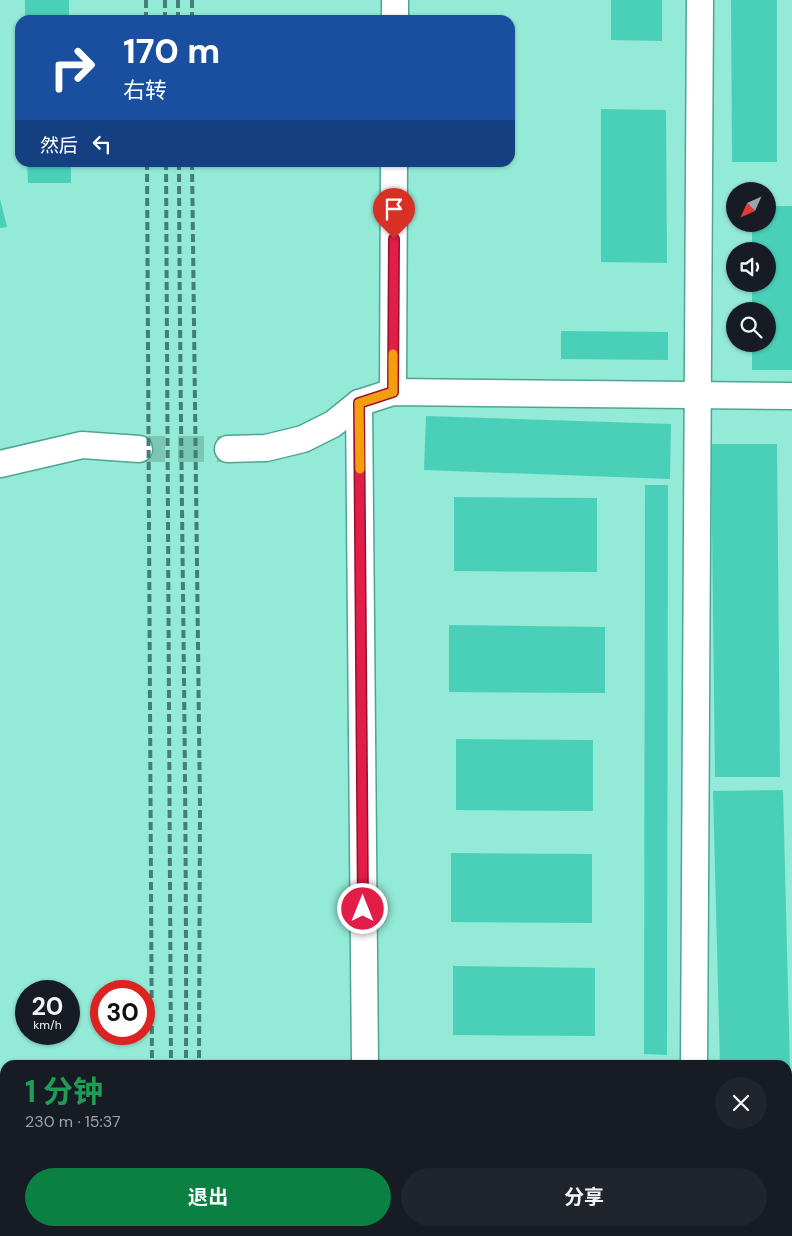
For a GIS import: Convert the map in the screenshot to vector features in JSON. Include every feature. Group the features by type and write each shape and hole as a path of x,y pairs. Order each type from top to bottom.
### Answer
{"street":[{"path":"395,0 395,15"},
{"path":"694,1060 700,0"},
{"path":"393,392 394,167"},
{"path":"228,449 266,448 303,439 333,424 359,403 393,392 792,396"},
{"path":"359,403 365,1060"},
{"path":"0,464 82,445 139,449"}],"building":[{"path":"25,0 69,0 69,15 25,15"},
{"path":"611,0 662,0 662,41 611,40"},
{"path":"731,0 777,0 777,162 732,162"},
{"path":"601,109 666,110 667,263 601,262"},
{"path":"27,167 71,167 71,183 28,183"},
{"path":"0,199 7,227 0,228"},
{"path":"776,206 792,206 792,370 752,370 752,352 776,352 776,302 752,302 752,292 776,292 776,242 752,242 752,232 776,232"},
{"path":"561,331 668,332 668,360 561,359"},
{"path":"426,416 671,424 670,479 424,470"},
{"path":"711,444 777,444 780,777 715,777"},
{"path":"645,485 668,485 667,1055 644,1054"},
{"path":"454,497 597,498 597,572 454,571"},
{"path":"449,625 605,627 605,693 449,692"},
{"path":"456,739 593,740 593,811 456,810"},
{"path":"783,790 790,1060 720,1060 713,791"},
{"path":"451,853 592,854 592,923 451,922"},
{"path":"453,966 595,968 595,1036 453,1035"}],"tunnel":[{"path":"139,449 228,449"}],"railway":[{"path":"146,0 146,15"},
{"path":"165,0 165,15"},
{"path":"178,0 178,15"},
{"path":"192,0 192,15"},
{"path":"147,167 152,1060"},
{"path":"166,167 171,1060"},
{"path":"179,167 186,1060"},
{"path":"192,167 200,807 199,1060"}],"slow traffic":[{"path":"360,469 359,403 393,392 393,354"}],"route":[{"path":"363,909 359,403 393,392 394,239"}]}
